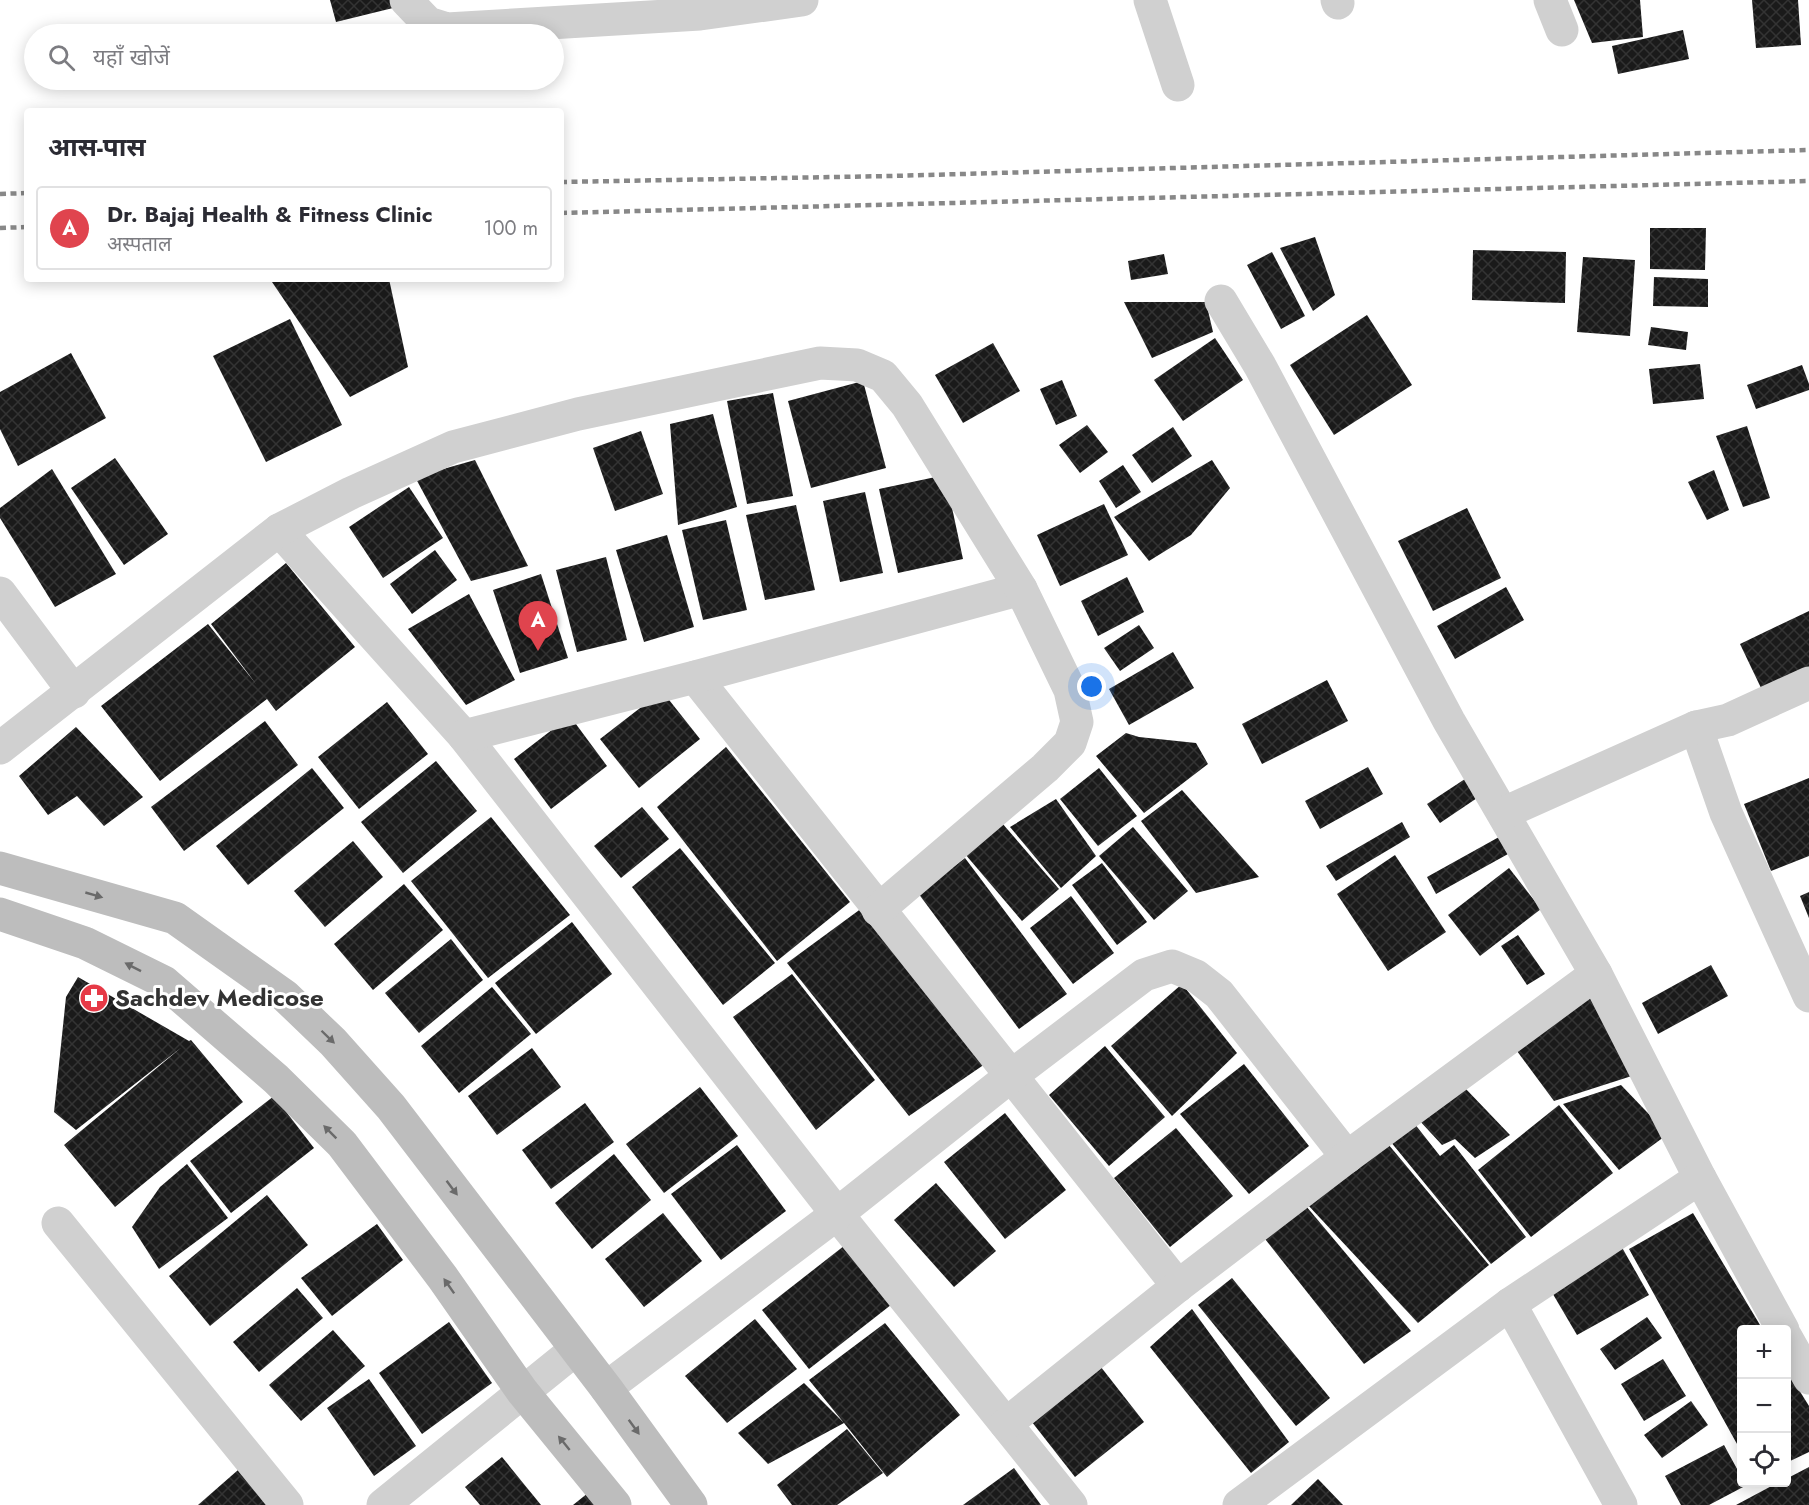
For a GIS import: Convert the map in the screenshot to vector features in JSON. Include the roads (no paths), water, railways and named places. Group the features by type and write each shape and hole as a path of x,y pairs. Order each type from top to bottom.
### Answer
{"main road":[{"path":"13,893 175,918 285,996 333,1042 391,1107 606,1388 691,1505"},
{"path":"13,893 85,943 164,982 276,1079 342,1144 443,1278 522,1391 615,1505"}],"street":[{"path":"406,0 431,24"},
{"path":"504,24 802,0"},
{"path":"1149,0 1178,86"},
{"path":"1550,0 1562,30"},
{"path":"1221,301 1260,366 1449,722 1596,975 1700,1178 1781,1325"},
{"path":"0,748 279,530 453,447 578,414 820,363 857,365 883,376 907,405 1021,589 1070,690 1077,722 1070,743 1045,768 878,910"},
{"path":"279,530 464,736 837,1214 1071,1505"},
{"path":"464,736 695,677 1021,589"},
{"path":"0,593 74,692"},
{"path":"695,677 1178,1286"},
{"path":"1503,813 1696,728 1728,720 1809,683"},
{"path":"1696,728 1726,813 1809,996"},
{"path":"606,1388 837,1214 1011,1076 1144,975 1172,966 1196,976 1219,994 1347,1157"},
{"path":"1006,1424 1178,1286 1347,1157 1596,975"},
{"path":"1244,1503 1510,1304 1700,1178"},
{"path":"58,1223 287,1505"},
{"path":"1510,1304 1621,1505"},
{"path":"1791,1346 1809,1378"},
{"path":"383,1505 575,1350"}],"railway":[{"path":"564,182 891,176 1809,150"},
{"path":"564,213 1809,181"},
{"path":"0,194 24,193"},
{"path":"0,228 24,227"}],"place":[{"name":"Dr. Bajaj Health & Fitness Clinic","path":"538,651"},
{"name":"Sachdev Medicose","path":"94,998"}]}
